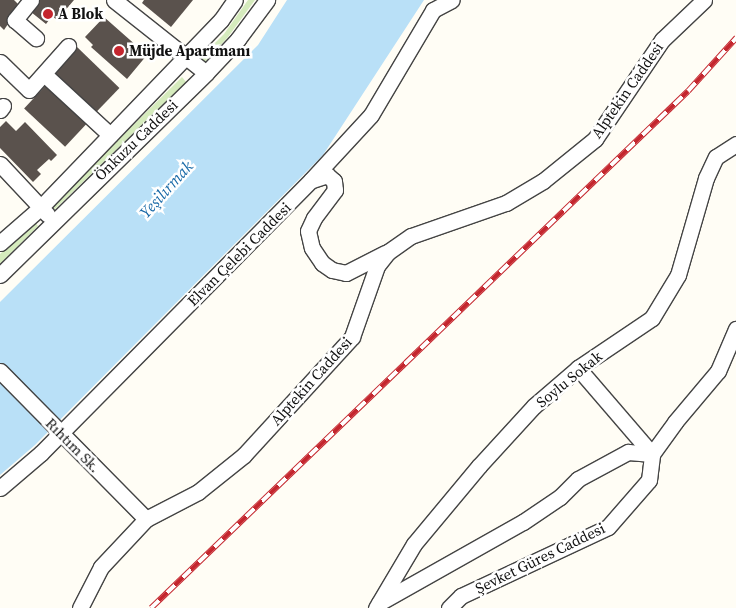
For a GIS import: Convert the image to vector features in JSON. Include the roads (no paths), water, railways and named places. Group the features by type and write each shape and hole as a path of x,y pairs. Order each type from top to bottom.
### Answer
{"street":[{"path":"31,0 15,20 36,38"},
{"path":"114,0 206,73"},
{"name":"Önkuzu Caddesi","path":"0,243 40,208 220,20 235,0"},
{"name":"Önkuzu Caddesi","path":"0,275 206,73 238,39 267,0"},
{"name":"Elvan Çelebi Caddesi","path":"0,488 41,453 311,180 371,115 433,10 452,0"},
{"name":"Alptekin Caddesi","path":"80,608 100,567 146,519 198,492 244,455 352,337 376,266 388,252 411,236 506,203 550,175 595,139 662,40 704,0"},
{"path":"0,62 29,90 68,46"},
{"path":"44,74 110,135"},
{"name":"Soylu Sokak","path":"377,606 414,544 479,466 534,406 578,368 652,318 678,275 706,178 716,157 736,144"},
{"path":"0,164 53,221"},
{"path":"311,180 327,174 334,181 335,190 314,218 308,231 312,248 322,263 332,270 346,273 388,252"},
{"name":"Şevket Güres Caddesi","path":"449,608 461,596 608,527 649,480 652,454 675,422 718,371 736,328"},
{"path":"578,368 652,454"},
{"name":"Rıhtım Sk.","path":"0,371 146,519"},
{"path":"377,606 523,522 560,497 578,479 628,452 652,454"}],"water":[{"name":"Yeşilırmak","path":"287,0 424,0 323,155 35,445 0,475 0,302 258,45"}],"railway":[{"path":"151,608 688,91 736,38"}],"place":[{"name":"A Blok","path":"48,14"},
{"name":"Müjde Apartmanı","path":"119,51"}]}
